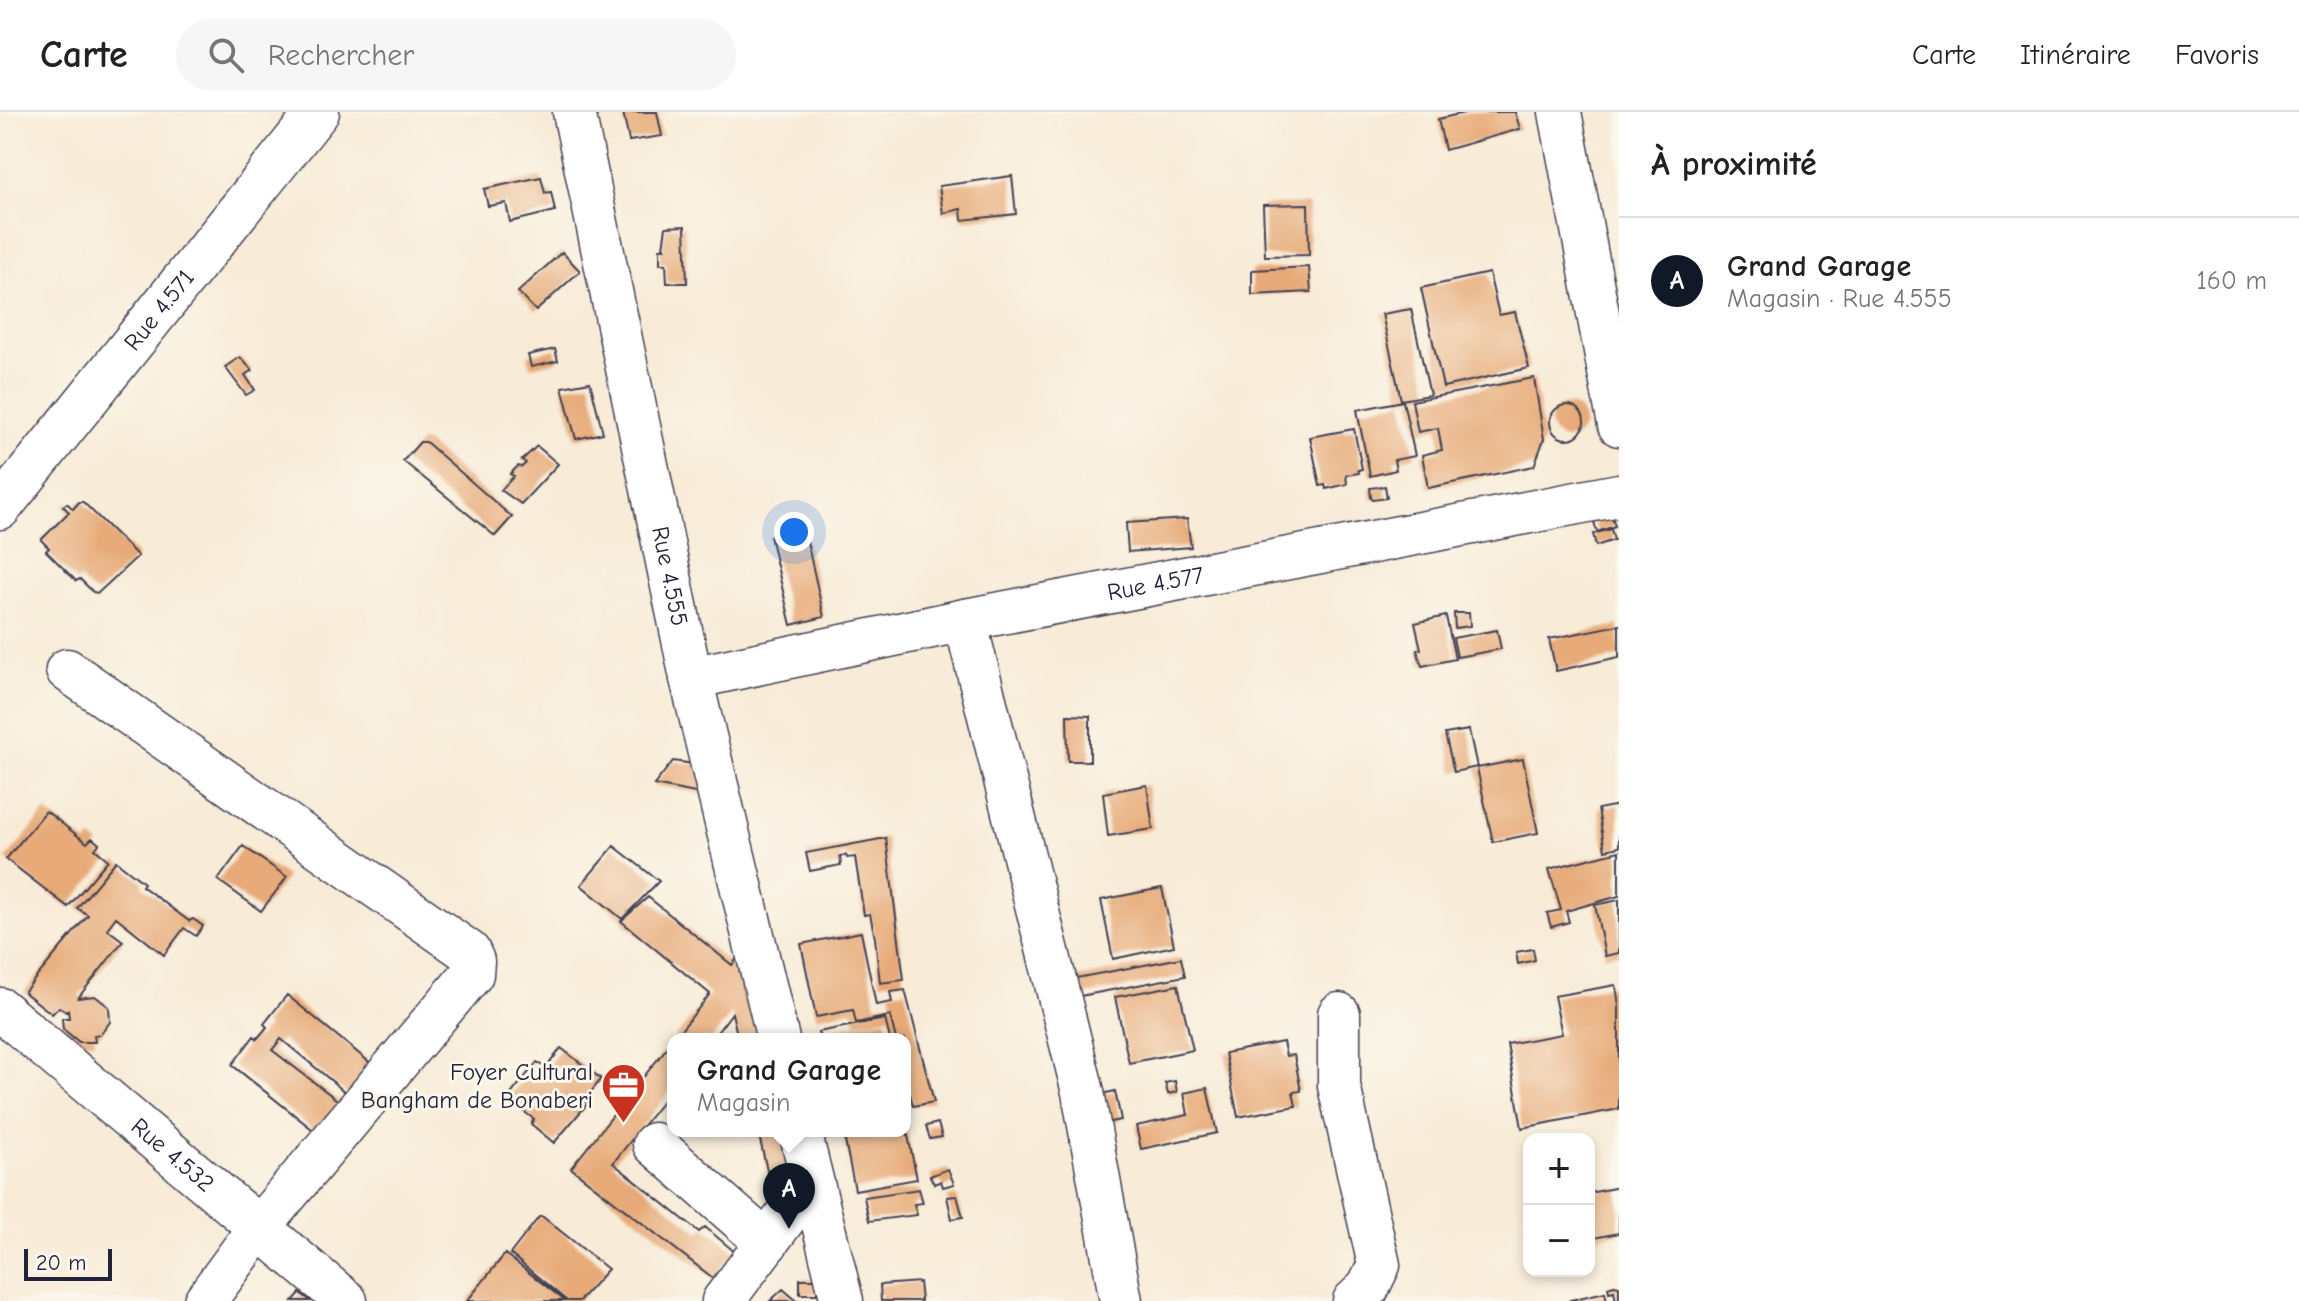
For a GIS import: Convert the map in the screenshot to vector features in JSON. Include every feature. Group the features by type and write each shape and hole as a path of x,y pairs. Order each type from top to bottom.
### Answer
{"street":[{"name":"Rue 4.571","path":"0,508 318,112"},
{"name":"Rue 4.555","path":"574,112 691,678 777,1033"},
{"path":"1560,112 1619,425"},
{"name":"Rue 4.577","path":"691,678 965,620 1619,495"},
{"path":"965,620 1083,1092 1121,1301"},
{"path":"67,670 469,952 473,961 472,974 260,1226 205,1301"},
{"name":"Rue 4.532","path":"0,1009 346,1301"},
{"path":"1339,1014 1339,1086 1379,1265 1368,1288 1354,1301"},
{"path":"801,1137 842,1301"},
{"path":"654,1144 767,1243"},
{"path":"723,1301 812,1182"}],"building":[{"path":"623,112 657,112 662,136 629,141"},
{"path":"1468,112 1515,112 1520,129 1445,150 1438,119"},
{"path":"1012,176 1016,214 962,220 961,209 943,213 939,186"},
{"path":"541,177 545,193 551,192 555,211 510,222 506,203 488,206 484,189"},
{"path":"1308,204 1309,255 1265,256 1263,205"},
{"path":"685,226 687,283 667,283 666,264 660,264 660,249 666,248 663,247 666,227"},
{"path":"562,252 580,271 536,311 518,292"},
{"path":"1309,267 1311,292 1252,295 1252,270"},
{"path":"1489,273 1499,315 1515,312 1529,368 1443,387 1421,288"},
{"path":"1411,309 1430,395 1401,400 1382,314"},
{"path":"555,349 558,361 531,367 528,355"},
{"path":"240,357 252,370 245,375 255,390 246,395 225,367"},
{"path":"1534,378 1544,439 1534,466 1428,488 1422,455 1442,450 1438,428 1418,432 1412,401"},
{"path":"590,382 603,433 576,439 562,387"},
{"path":"1403,401 1415,456 1394,460 1396,470 1370,476 1357,410"},
{"path":"1567,405 1579,410 1584,422 1579,434 1567,439 1555,434 1550,422 1555,410"},
{"path":"1354,429 1362,469 1358,470 1359,473 1346,475 1347,484 1326,489 1325,485 1320,486 1310,437"},
{"path":"420,442 426,442 512,517 495,536 403,461"},
{"path":"537,446 558,464 521,504 501,490 514,476 510,474 526,463 522,460"},
{"path":"1385,486 1387,498 1371,498 1370,488"},
{"path":"83,502 138,556 98,593 80,579 76,581 46,551 49,548 41,540 69,512 63,506 67,503 73,509"},
{"path":"1612,517 1615,526 1597,532 1594,522"},
{"path":"1187,519 1191,547 1128,552 1126,523"},
{"path":"804,528 824,617 791,625 770,536"},
{"path":"1611,529 1614,540 1596,546 1593,534"},
{"path":"1454,613 1469,613 1470,626 1455,628"},
{"path":"1446,616 1455,659 1422,666 1415,623"},
{"path":"1619,625 1619,657 1556,671 1549,639"},
{"path":"1497,630 1501,649 1457,657 1453,638"},
{"path":"1067,715 1090,716 1090,761 1068,761"},
{"path":"1469,730 1477,767 1454,772 1445,734"},
{"path":"1523,759 1538,833 1493,842 1477,768"},
{"path":"673,761 701,765 706,795 654,785"},
{"path":"1147,785 1153,829 1108,836 1103,793"},
{"path":"1619,805 1619,847 1605,850 1598,809"},
{"path":"46,811 87,843 92,838 99,844 95,849 108,860 68,907 6,859"},
{"path":"886,838 904,980 880,983 875,938 870,914 864,915 855,857 840,856 841,865 810,871 806,853"},
{"path":"243,846 287,877 261,911 218,880"},
{"path":"614,846 659,881 622,919 581,885"},
{"path":"1619,851 1619,896 1566,911 1569,922 1551,927 1547,913 1561,910 1549,869"},
{"path":"116,861 144,883 142,886 189,921 193,919 203,926 196,936 184,928 164,955 116,917 107,929 123,941 78,998 95,996 109,1007 110,1022 100,1035 94,1035 95,1042 79,1042 63,1029 62,1018 69,1018 68,1010 66,1012 59,1007 52,1014 24,992 88,915 77,908"},
{"path":"1162,888 1174,946 1113,959 1101,900"},
{"path":"648,897 732,965 738,957 759,1033 737,1033 732,1013 717,1033 679,1033 710,994 621,921"},
{"path":"1619,900 1619,953 1605,956 1595,905"},
{"path":"861,932 876,1005 892,1002 890,992 905,990 934,1102 913,1106 911,1033 894,1033 890,1016 856,1023 853,1010 816,1017 801,944"},
{"path":"1533,949 1535,960 1518,964 1516,952"},
{"path":"1181,958 1185,976 1075,997 1071,979"},
{"path":"1178,985 1193,1050 1129,1063 1115,997"},
{"path":"1616,985 1619,1006 1619,1109 1522,1128 1507,1044 1562,1034 1554,996"},
{"path":"287,995 374,1066 351,1097 281,1039 272,1050 345,1106 322,1137 232,1065 254,1036 257,1039 267,1027 264,1024"},
{"path":"885,1019 888,1033 818,1033"},
{"path":"1283,1042 1286,1056 1294,1055 1301,1091 1293,1092 1296,1106 1238,1117 1225,1053"},
{"path":"561,1048 601,1079 584,1101 588,1103 554,1143 531,1124 534,1119 507,1099 537,1062 546,1068"},
{"name":"Foyer Cultural Bangham de Bonaberi","path":"667,1048 667,1096 613,1163 699,1232 705,1227 735,1252 713,1278 571,1168"},
{"path":"1175,1081 1177,1092 1168,1094 1165,1083"},
{"path":"1207,1088 1217,1133 1141,1149 1136,1126 1188,1115 1184,1093"},
{"path":"1115,1091 1121,1120 1105,1123 1098,1095"},
{"path":"938,1123 942,1137 930,1139 926,1126"},
{"path":"759,1137 783,1137 792,1181 769,1179"},
{"path":"844,1137 908,1137 917,1179 855,1190"},
{"path":"948,1169 954,1184 943,1187 941,1181 934,1184 930,1176"},
{"path":"1619,1187 1619,1233 1595,1238 1595,1192"},
{"path":"919,1189 923,1203 914,1204 917,1215 869,1221 864,1197"},
{"path":"957,1196 963,1217 952,1219 947,1197"},
{"path":"539,1217 543,1217 608,1269 579,1301 567,1301 510,1254"},
{"path":"505,1254 565,1301 467,1301"},
{"path":"800,1279 816,1279 817,1294 800,1294"},
{"path":"919,1282 921,1301 881,1301 880,1285"},
{"path":"1619,1286 1619,1301 1616,1301 1614,1291 1609,1292 1608,1287"},
{"path":"783,1289 797,1301 770,1301"},
{"path":"1605,1292 1607,1301 1570,1300"},
{"path":"300,1293 311,1301 293,1301"}],"place":[{"name":"Foyer Cultural Bangham de Bonaberi","path":"624,1125"},
{"name":"Grand Garage","path":"789,1229"}]}
